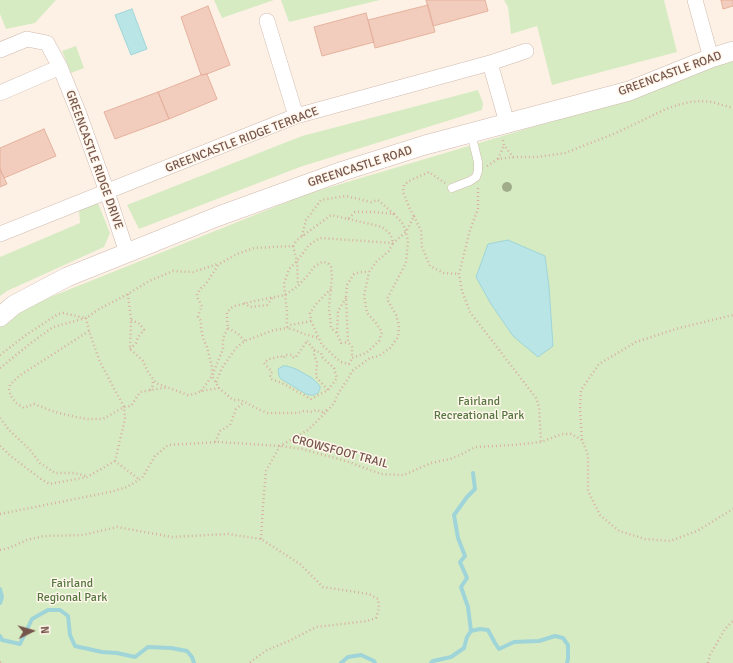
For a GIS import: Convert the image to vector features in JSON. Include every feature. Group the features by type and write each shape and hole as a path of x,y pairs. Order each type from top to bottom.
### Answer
{"street":[{"path":"696,0 711,58"},
{"path":"267,21 296,116"},
{"name":"GREENCASTLE RIDGE DRIVE","path":"0,50 27,39 47,43 60,67 79,114 127,253"},
{"name":"GREENCASTLE ROAD","path":"0,317 14,306 67,277 219,216 343,171 425,146 629,90 733,51"},
{"name":"GREENCASTLE RIDGE TERRACE","path":"0,234 296,116 526,52"},
{"path":"490,63 504,124"},
{"path":"0,93 60,67"}],"lane":[{"path":"452,188 476,178 478,162 471,133"}],"path":[{"path":"541,442 539,408 536,398 470,312 462,291 459,274 470,230 478,209 478,187 476,178 484,169 498,159 513,157 537,157 565,152 616,133 666,109 689,102 712,102 733,108"},
{"path":"498,159 504,145 504,124"},
{"path":"504,145 513,157"},
{"path":"452,188 430,172 409,181 404,185 403,192 421,231 422,247 430,266 444,273 459,274"},
{"path":"261,539 266,471 280,446 308,430 334,403 352,371 370,358 379,356 390,348 398,336 399,326 396,315 387,299 406,264 408,241 402,224 394,214 378,200 371,202 346,196 321,200 306,220 302,236"},
{"path":"348,219 355,212 394,214"},
{"path":"298,286 297,261 293,246 296,240 331,215 379,226 389,233 392,238 392,244 389,251 377,261 369,272 364,296 367,313 382,332 379,341 366,353 352,358"},
{"path":"287,328 284,284 289,269 309,245 320,238 392,244 406,232 414,216"},
{"path":"0,368 53,327 86,318 149,281 173,271 178,270 193,272 219,264 237,254 254,248 293,246"},
{"path":"201,391 212,376 223,348 223,338 228,328 227,312 231,308 244,303 285,296 298,286 314,267 322,262 328,263 331,267 332,289 329,307 331,328 337,333"},
{"path":"219,264 197,294 202,306 198,317 201,321 202,338 212,366 212,376 219,388 233,400 241,400 268,413 298,413 304,411 312,412 316,410 322,412 329,409"},
{"path":"352,371 349,364 352,358 352,347 348,342 346,298 347,285 354,274 369,272"},
{"path":"332,289 316,304 310,313 311,321 322,345 341,362 349,364"},
{"path":"128,294 131,320 130,349 143,361 153,380 156,383 188,395 219,388"},
{"path":"244,303 250,307 267,305 272,298"},
{"path":"346,298 338,311 337,333 341,343 348,342"},
{"path":"0,354 58,314 62,313 86,318"},
{"path":"733,315 679,328 636,342 599,364 581,390 580,409 582,440 588,455 588,491 600,515 619,531 645,539 670,541 697,531 733,509"},
{"path":"0,446 12,457 50,484 88,477 115,461 125,419 124,407 100,362 86,318"},
{"path":"130,349 144,330 140,324 131,320"},
{"path":"287,328 291,325 311,321"},
{"path":"228,328 238,334 245,341"},
{"path":"216,382 222,368 236,348 245,341 274,330 287,328 320,338"},
{"path":"89,331 19,376 10,385 9,390 16,403 24,408 34,404 55,412 76,417 103,419 124,407 131,406 140,392 168,387"},
{"path":"304,334 314,350 314,356 317,361 316,377 328,390"},
{"path":"307,341 296,357 294,358 292,355 285,355 284,358 281,356 269,359 264,363 272,372 270,375 271,378 311,399 328,390 337,378 334,368 322,357 321,353 314,350"},
{"path":"148,391 153,385 153,380"},
{"path":"215,442 220,431 230,425 236,409 246,403"},
{"path":"0,418 40,463 55,472 75,473 88,477"},
{"name":"CROWSFOOT TRAIL","path":"140,480 155,456 168,445 215,442 280,446 302,449 346,461 381,474 404,475 431,463 450,459 475,447 541,442 562,434 571,434 582,440"},
{"path":"0,514 110,492 127,487 140,480 115,461"},
{"path":"0,550 9,548 27,540 44,536 83,535 117,527 172,537 228,534 261,539 300,564 323,587 370,594 378,599 379,608 376,618 367,622 316,627 267,650 249,663"},
{"path":"708,663 710,655 725,629 733,621"}],"green space":[{"path":"0,0 56,0 35,23 6,29 0,14"},
{"path":"214,0 274,0 222,18"},
{"path":"281,0 380,0 289,22"},
{"path":"504,0 664,0 677,52 552,85 537,26 511,34 508,7"},
{"path":"76,46 84,68 71,73 62,51"},
{"name":"Fairland Recreational Park","path":"733,58 733,663 0,663 0,321 28,306 307,194 627,99"},
{"path":"478,90 483,103 482,110 300,167 139,229 127,205 302,136"},
{"path":"98,203 110,233 104,247 7,291 0,296 0,257 80,223 79,210"}],"water":[{"path":"132,9 147,49 131,55 115,15"},
{"path":"508,240 545,256 549,287 553,346 538,357 513,336 491,304 476,277 488,244"},
{"path":"283,366 296,369 312,378 320,386 318,393 314,395 306,394 281,379 278,369"}],"building":[{"path":"426,0 485,0 488,11 433,26"},
{"path":"721,0 733,0 733,6 723,9"},
{"path":"428,5 435,32 375,48 368,20"},
{"path":"208,6 230,65 201,75 181,17"},
{"path":"366,13 374,42 322,56 314,27"},
{"path":"207,74 217,99 169,119 158,92"},
{"path":"158,92 169,119 115,139 104,112"},
{"path":"44,129 56,156 4,178 0,169 0,148"},
{"path":"0,169 7,184 0,187"}],"waterway":[{"path":"471,631 468,607 461,587 467,578 460,562 465,556 458,538 454,515 475,489 473,473"},
{"path":"0,589 2,597 0,603"},
{"path":"0,636 2,640 20,644 32,619 48,610 60,610 68,616 70,635 75,646 135,657 148,647 171,648 187,651 192,657 194,663"},
{"path":"431,663 433,661 451,657 464,648 467,637 471,631 480,629 488,630 499,649 514,642 539,641 555,636 563,638 568,645 567,663"},
{"path":"341,663 348,657 361,655 374,661 375,663"}],"park label":[{"name":"Fairland Regional Park","path":"72,591"}]}
